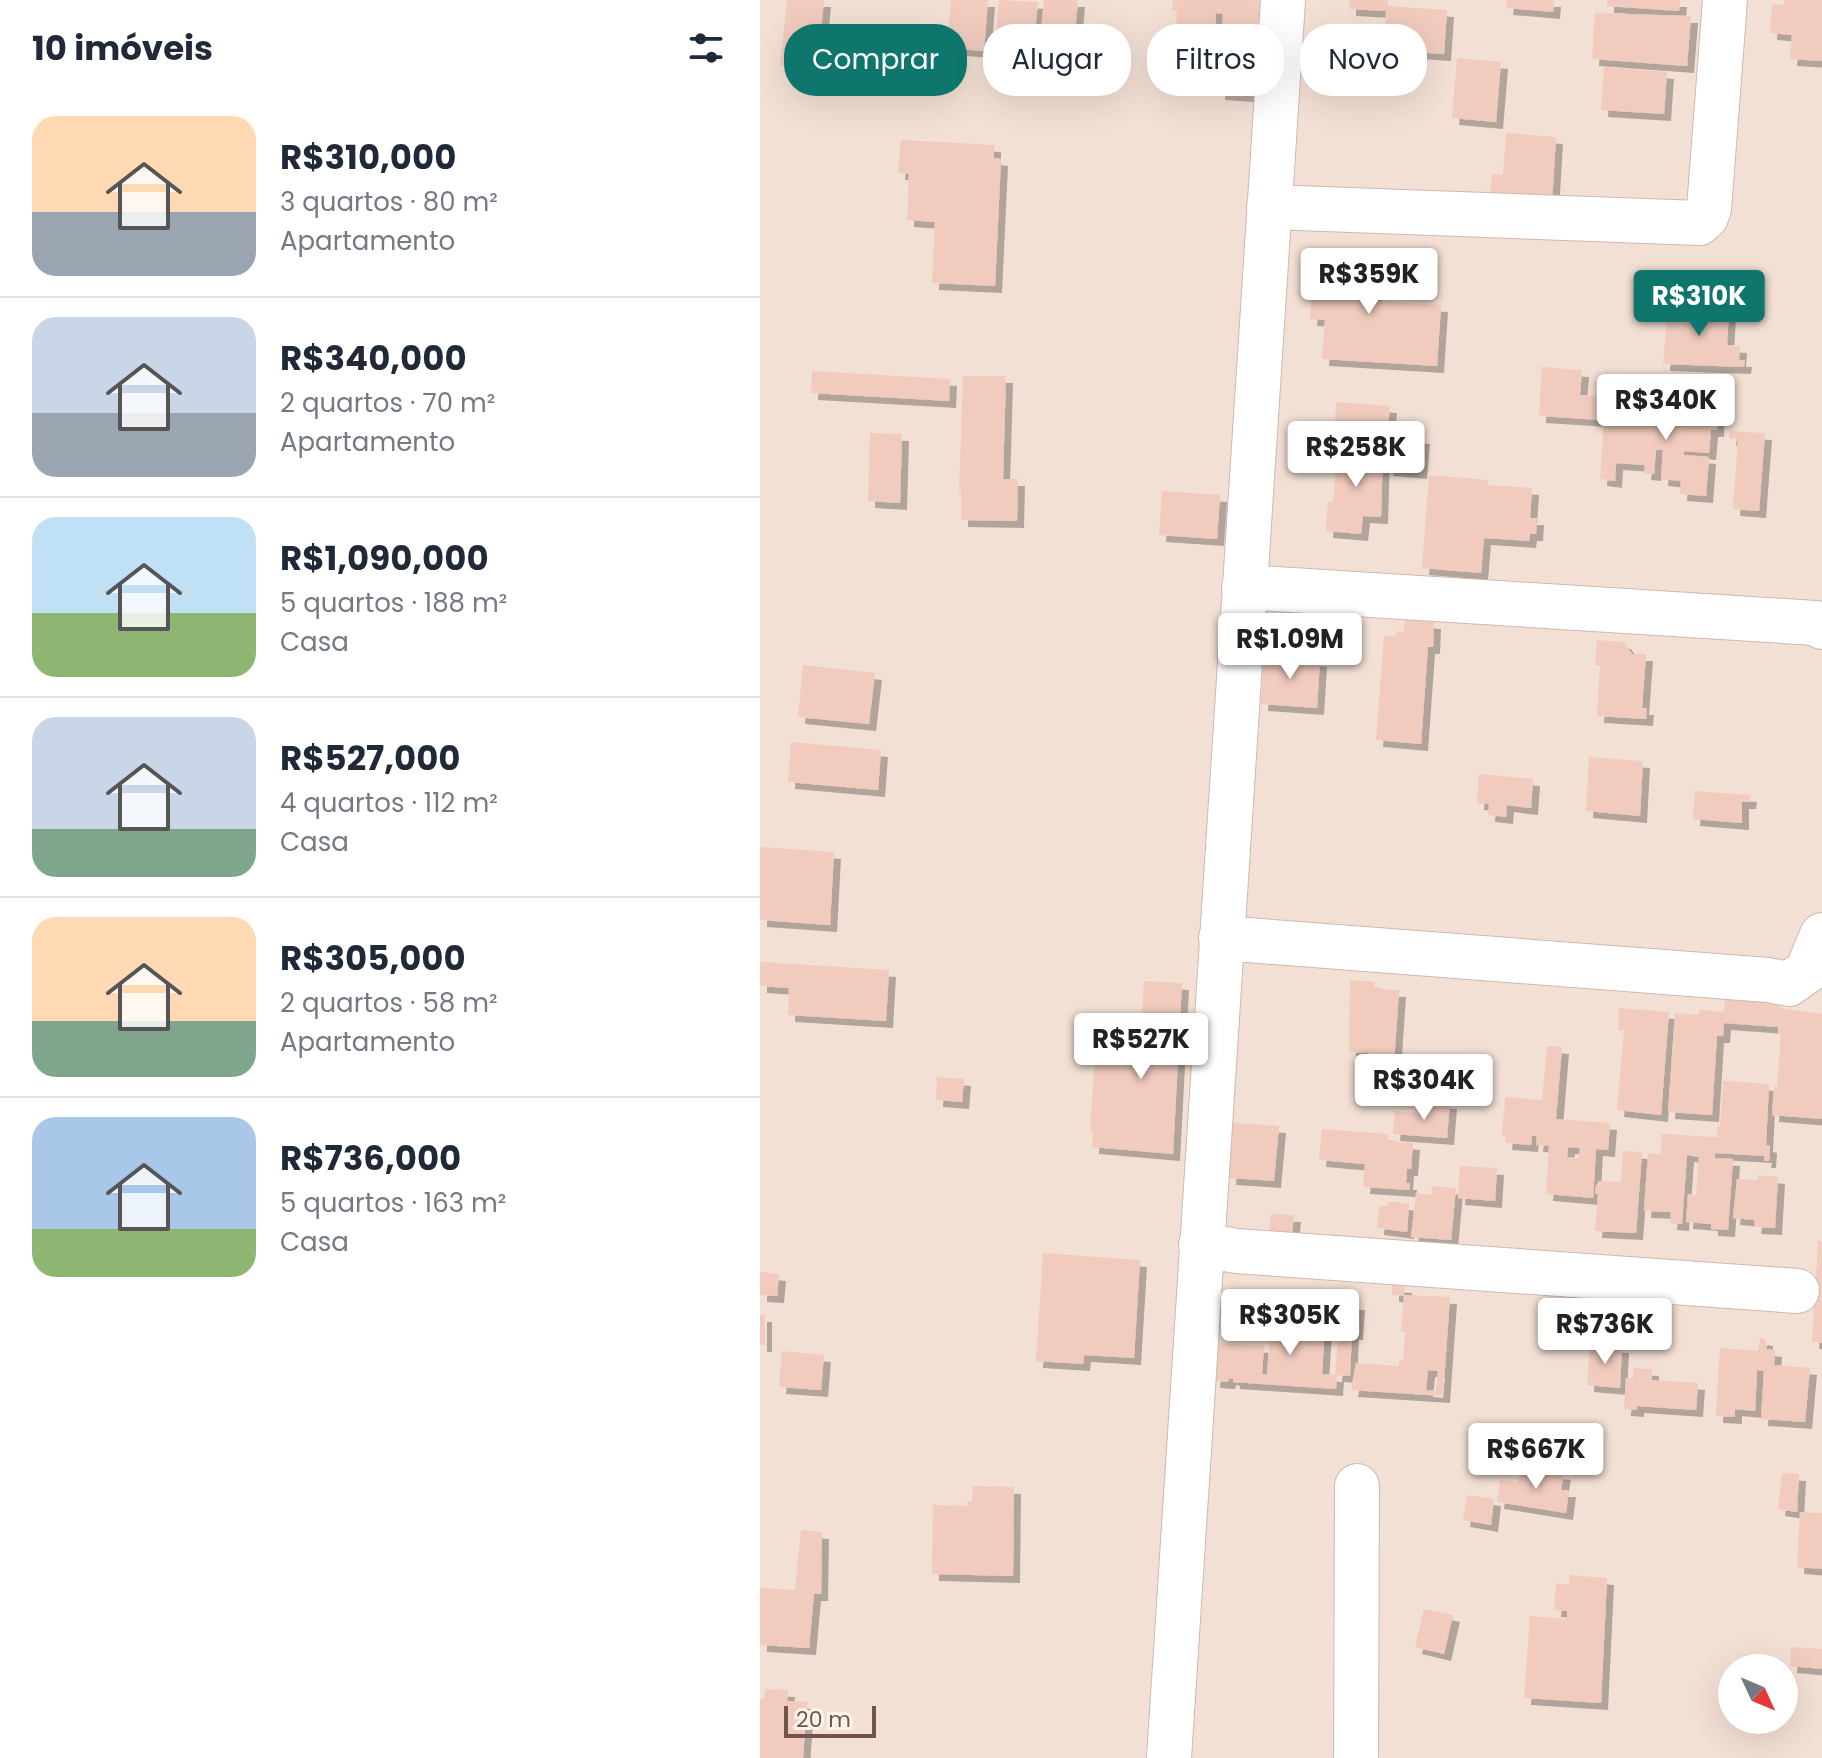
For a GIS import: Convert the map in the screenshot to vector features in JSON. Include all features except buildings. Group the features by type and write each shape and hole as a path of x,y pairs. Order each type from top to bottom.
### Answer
{"street":[{"path":"1169,1758 1283,0"},
{"path":"1269,207 1699,223 1709,209 1725,0"},
{"path":"1244,587 1815,623 1822,627"},
{"path":"1221,938 1789,984 1807,971 1822,935"},
{"path":"1201,1245 1237,1251 1797,1291"},
{"path":"1356,1758 1357,1486"}],"shaded area":[{"path":"760,0 1822,0 1822,1758 760,1758"}]}
